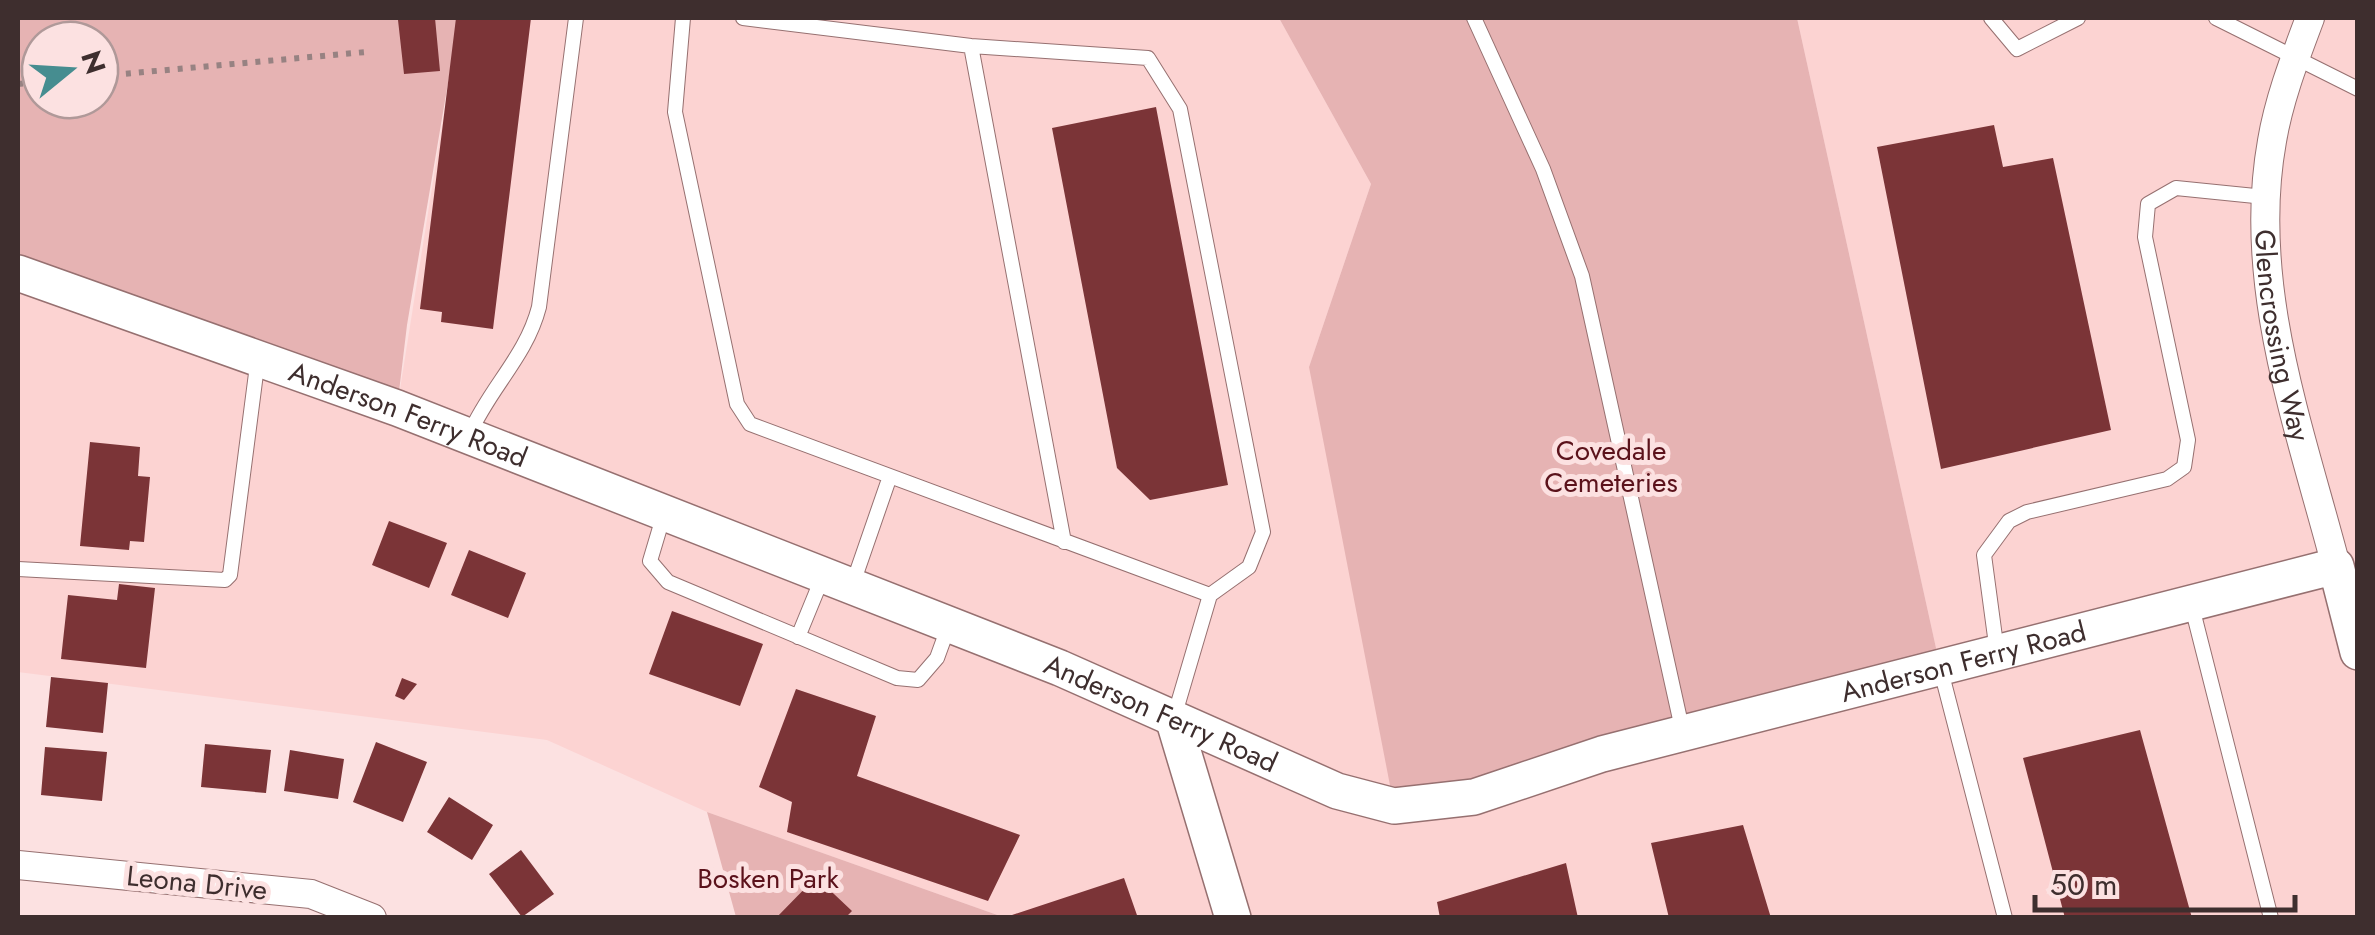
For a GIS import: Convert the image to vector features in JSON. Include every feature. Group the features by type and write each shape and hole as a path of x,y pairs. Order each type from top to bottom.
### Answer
{"street":[{"name":"Glencrossing Way","path":"2310,18 2272,140 2264,253 2272,316 2347,563 2358,652"},
{"name":"Anderson Ferry Road","path":"18,273 469,436 949,624 1337,791 1394,806 1474,796 1602,754 2347,563"},
{"path":"1174,718 1232,918"},
{"name":"Leona Drive","path":"18,865 311,894 372,918"}],"lane":[{"path":"469,436 485,399 528,344 540,307 576,18"},
{"path":"683,18 675,112 737,404 750,424 889,479 1210,595"},
{"path":"743,18 971,46 1148,58 1180,109 1263,532 1249,567 1210,595 1174,718"},
{"path":"1474,18 1543,169 1582,276 1683,734"},
{"path":"1991,18 2017,49 2078,18"},
{"path":"2216,18 2358,89"},
{"path":"971,46 1064,542"},
{"path":"1997,652 1984,555 2009,522 2027,512 2167,480 2184,467 2188,440 2145,237 2148,204 2176,188 2265,197"},
{"path":"18,568 225,580 258,358"},
{"path":"798,637 837,581 889,479"},
{"path":"665,513 650,551 656,574 908,682 928,673 949,624"},
{"path":"2191,602 2270,918"},
{"path":"1940,666 2005,918"}],"path":[{"path":"120,74 366,52"}],"shaded area":[{"path":"459,18 1279,18 1371,184 1309,367 1940,666 1797,18 2357,18 2357,917 1003,917 707,812 547,740 18,672 18,273 397,408"}],"green space":[{"path":"18,18 459,18 407,325 397,408 18,273"},
{"name":"Covedale Cemeteries","path":"1279,18 1797,18 1940,666 1394,806 1309,367 1371,184"},
{"name":"Bosken Park","path":"707,812 1003,917 736,917"}],"building":[{"path":"435,18 440,71 404,74 398,20"},
{"path":"456,18 531,18 493,329 441,322 442,312 420,309"},
{"path":"1156,107 1228,485 1150,500 1117,468 1052,128"},
{"path":"1994,125 2003,167 2053,158 2111,430 1941,469 1877,147"},
{"path":"90,442 140,447 138,476 150,477 144,542 130,541 129,550 80,546"},
{"path":"389,521 447,543 429,588 372,565"},
{"path":"469,550 526,573 508,618 451,595"},
{"path":"119,584 155,588 146,668 61,659 68,595 117,600"},
{"path":"672,611 763,644 740,706 649,674"},
{"path":"51,677 108,683 103,733 46,727"},
{"path":"402,678 417,684 404,700 395,696"},
{"path":"796,689 876,716 857,776 1020,835 988,901 787,832 792,802 759,787"},
{"path":"2140,730 2192,918 2065,918 2023,758"},
{"path":"376,742 427,762 403,822 353,802"},
{"path":"205,744 271,750 266,793 201,787"},
{"path":"45,747 107,752 102,801 41,795"},
{"path":"290,750 344,759 338,799 284,791"},
{"path":"449,797 493,825 472,860 427,832"},
{"path":"1743,825 1771,918 1669,918 1651,843"},
{"path":"521,850 554,894 522,917 489,874"},
{"path":"1566,863 1578,918 1440,918 1437,902"},
{"path":"816,877 852,911 845,918 776,918"},
{"path":"1124,878 1138,918 1006,918 1006,917"}]}
